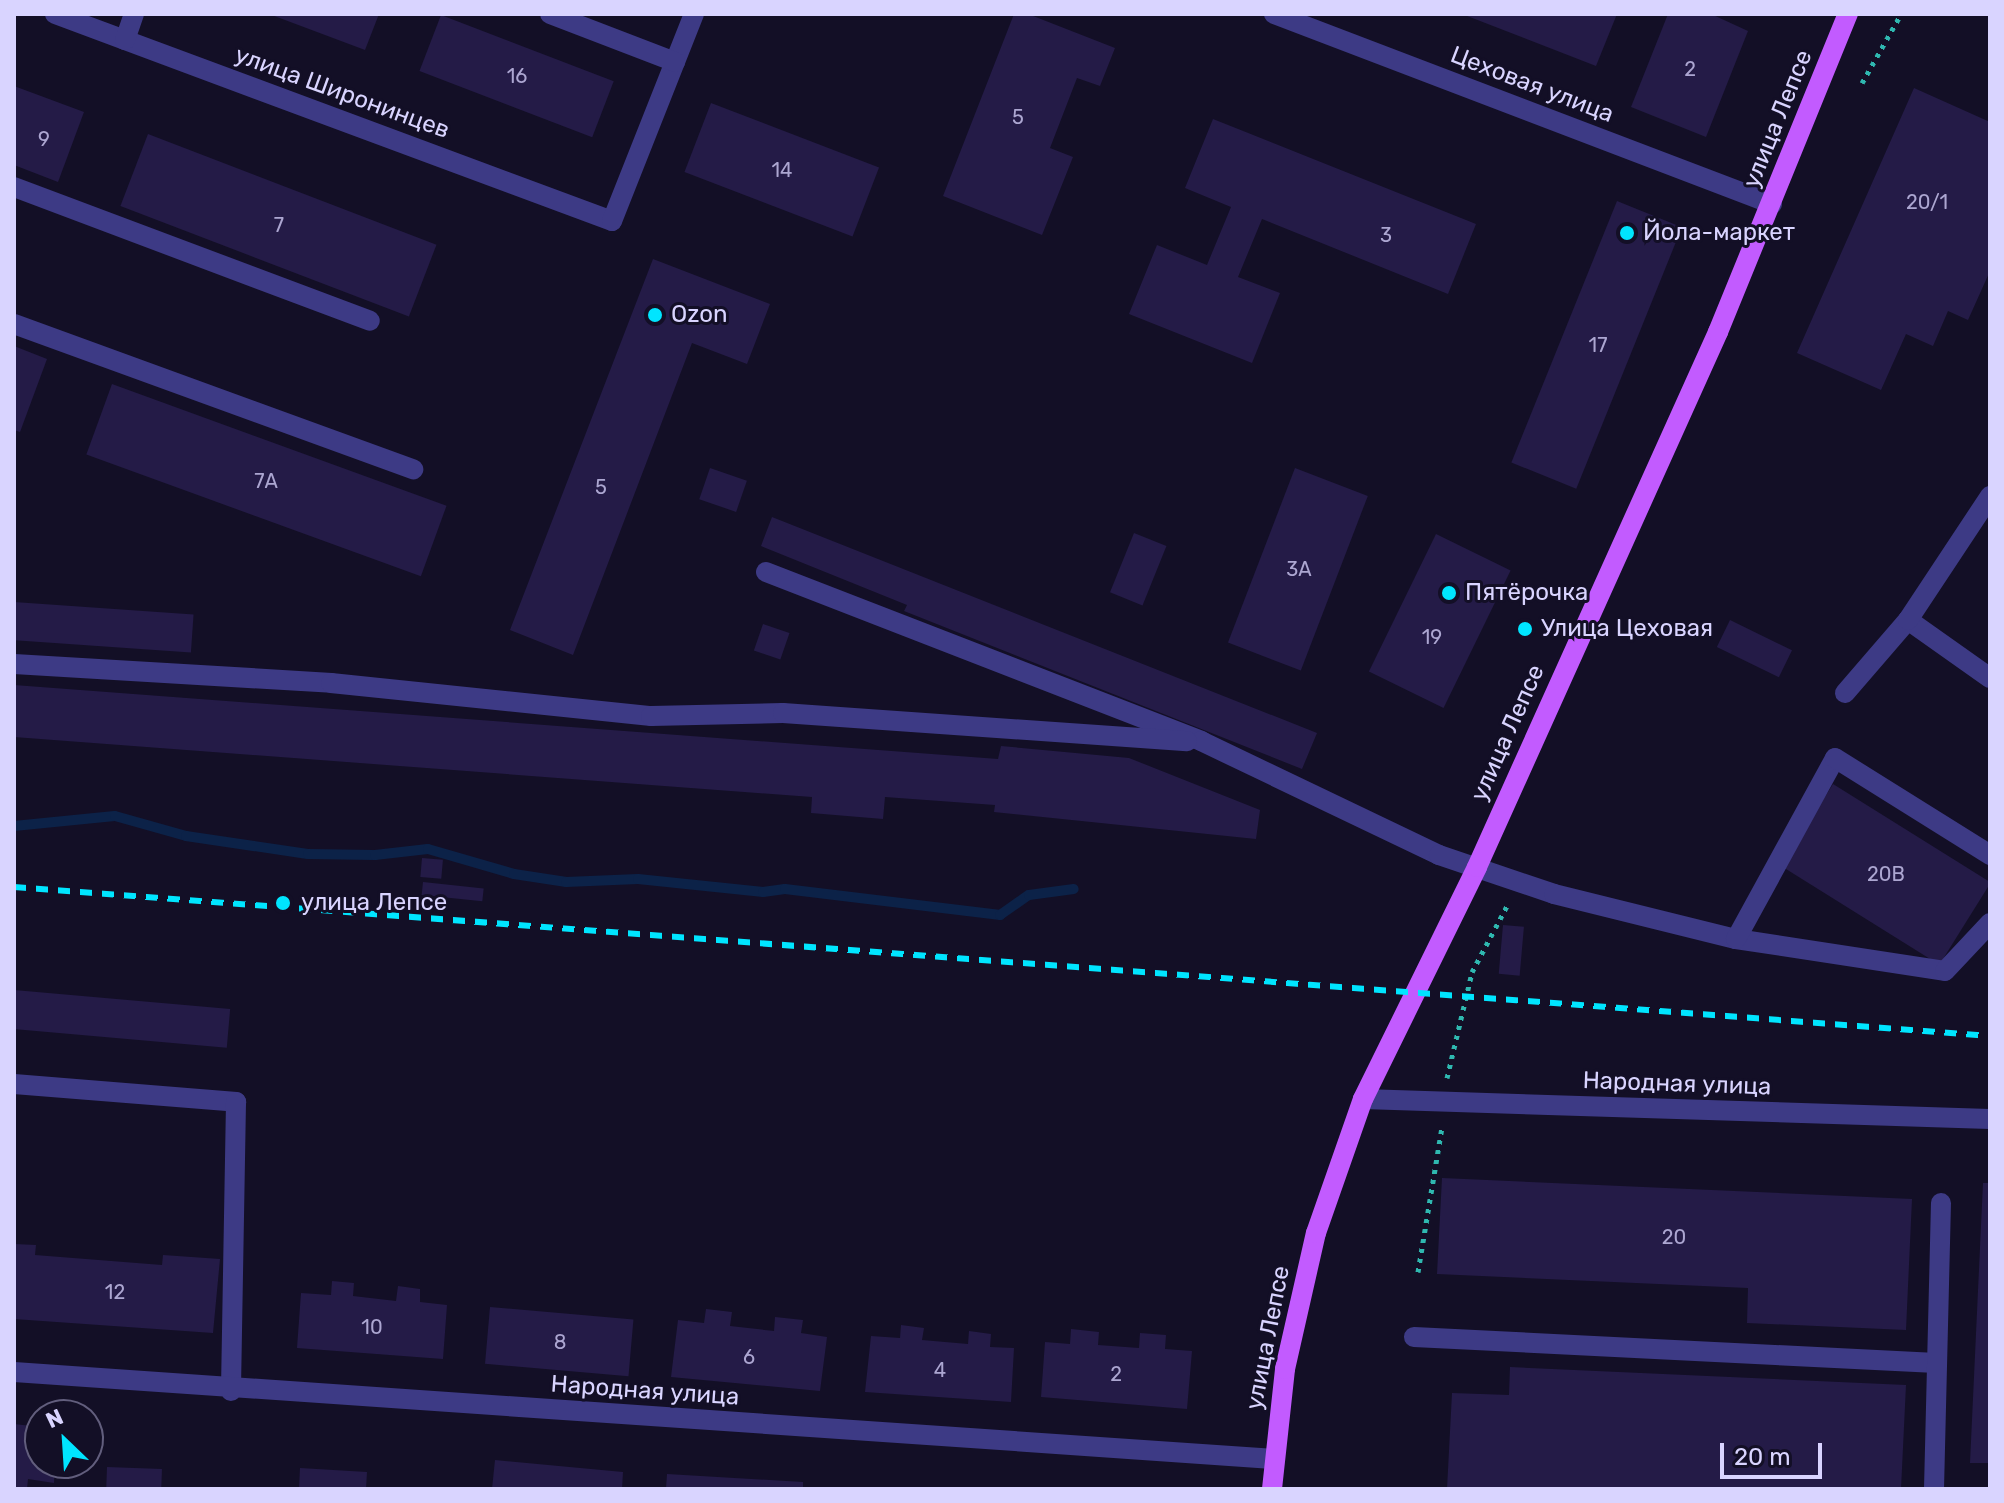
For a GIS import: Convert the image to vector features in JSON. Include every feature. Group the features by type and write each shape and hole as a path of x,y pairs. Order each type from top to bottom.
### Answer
{"main road":[{"name":"улица Лепсе","path":"1272,1489 1285,1369 1316,1233 1363,1099 1477,867 1772,204 1848,14"}],"street":[{"name":"улица Широнинцев","path":"55,14 612,221 675,62"},
{"path":"125,40 134,14"},
{"path":"550,14 675,62 694,14"},
{"name":"Цеховая улица","path":"1274,14 1772,204"},
{"path":"14,187 370,321"},
{"path":"14,324 413,469"},
{"path":"1845,693 1908,620 1990,496"},
{"path":"766,572 1201,741 1439,855 1575,900 1736,939 1945,971 1990,923"},
{"path":"1908,620 1990,678"},
{"path":"14,664 331,683 651,716 783,713 1084,738 1201,741"},
{"path":"1736,939 1835,758 1990,855"},
{"path":"14,1084 236,1102 231,1391"},
{"name":"Народная улица","path":"1363,1099 1990,1119"},
{"path":"1934,1489 1941,1203"},
{"path":"1414,1337 1936,1363"},
{"name":"Народная улица","path":"14,1372 231,1391 1274,1459"}],"path":[{"path":"1862,83 1901,14"}],"building":[{"path":"269,14 379,14 365,50"},
{"path":"1014,14 1028,14 1115,48 1100,86 1077,78 1050,148 1073,157 1042,235 943,196"},
{"path":"1462,14 1617,14 1596,66"},
{"path":"1668,14 1711,14 1748,31 1706,137 1631,107"},
{"path":"441,15 614,81 592,137 419,71"},
{"path":"14,86 84,112 58,182 14,165"},
{"path":"1914,88 1990,122 1990,271 1968,320 1948,311 1933,346 1906,334 1881,390 1797,353"},
{"path":"711,103 879,168 853,237 684,172"},
{"path":"1213,119 1476,224 1448,294 1262,219 1238,277 1280,293 1252,363 1129,314 1157,245 1207,265 1231,207 1185,188"},
{"path":"148,134 436,245 409,317 120,206"},
{"path":"1617,201 1682,227 1576,489 1511,462"},
{"path":"653,259 770,304 747,364 692,343 573,655 510,630"},
{"path":"14,346 47,359 20,432 14,430"},
{"path":"112,384 447,506 421,576 86,454"},
{"path":"710,468 747,481 736,512 699,499"},
{"path":"1295,468 1368,496 1301,671 1228,643"},
{"path":"772,517 1317,733 1302,769 904,611 907,605 761,546"},
{"path":"1134,533 1166,546 1142,605 1110,592"},
{"path":"1436,534 1511,570 1444,708 1369,672"},
{"path":"14,602 194,615 191,652 14,640"},
{"path":"1730,620 1792,650 1779,677 1717,647"},
{"path":"763,624 789,633 780,660 754,650"},
{"path":"14,685 998,759 1001,746 1129,758 1260,810 1256,839 994,812 995,805 885,797 883,819 811,813 812,797 14,737"},
{"path":"1833,784 1990,882 1939,965 1782,866"},
{"path":"422,858 443,860 441,879 420,877"},
{"path":"423,882 484,888 482,901 422,895"},
{"path":"1503,925 1524,927 1520,976 1499,974"},
{"path":"14,990 230,1009 227,1048 14,1029"},
{"path":"1442,1178 1912,1199 1906,1330 1747,1323 1748,1288 1437,1274"},
{"path":"1983,1183 1990,1183 1990,1463 1970,1463"},
{"path":"14,1244 36,1245 35,1255 162,1265 163,1255 220,1259 213,1333 14,1319"},
{"path":"332,1281 354,1283 353,1296 396,1301 398,1286 420,1289 420,1302 447,1305 443,1359 297,1348 301,1293 331,1295"},
{"path":"490,1307 633,1320 628,1376 485,1364"},
{"path":"706,1309 732,1312 730,1326 774,1331 775,1317 803,1320 801,1333 827,1337 820,1391 671,1377 678,1320 704,1323"},
{"path":"901,1325 924,1328 922,1340 968,1344 969,1331 991,1334 990,1347 1014,1348 1011,1402 865,1392 871,1336 900,1338"},
{"path":"1071,1329 1099,1332 1098,1345 1139,1348 1140,1333 1166,1335 1165,1349 1192,1351 1187,1409 1041,1397 1045,1342 1070,1344"},
{"path":"1510,1367 1906,1385 1901,1489 1447,1489 1452,1393 1509,1395"},
{"path":"14,1424 24,1425 24,1479 28,1479 27,1489 14,1489"},
{"path":"495,1460 623,1472 622,1489 492,1489"},
{"path":"107,1467 162,1469 161,1489 106,1489"},
{"path":"300,1468 367,1472 366,1489 299,1489"},
{"path":"667,1474 803,1482 803,1489 666,1489"},
{"path":"28,1479 54,1479 54,1483"}],"waterway":[{"path":"14,826 115,816 186,836 308,854 375,855 428,849 514,874 566,882 638,879 763,892 785,889 1000,915 1029,895 1074,889"}],"railway":[{"path":"14,887 1990,1036"}],"place":[{"name":"Йола-маркет","path":"1627,233"},
{"name":"Ozon","path":"655,315"},
{"name":"Пятёрочка","path":"1449,593"},
{"name":"Улица Цеховая","path":"1525,629"},
{"name":"улица Лепсе","path":"283,903"}]}
